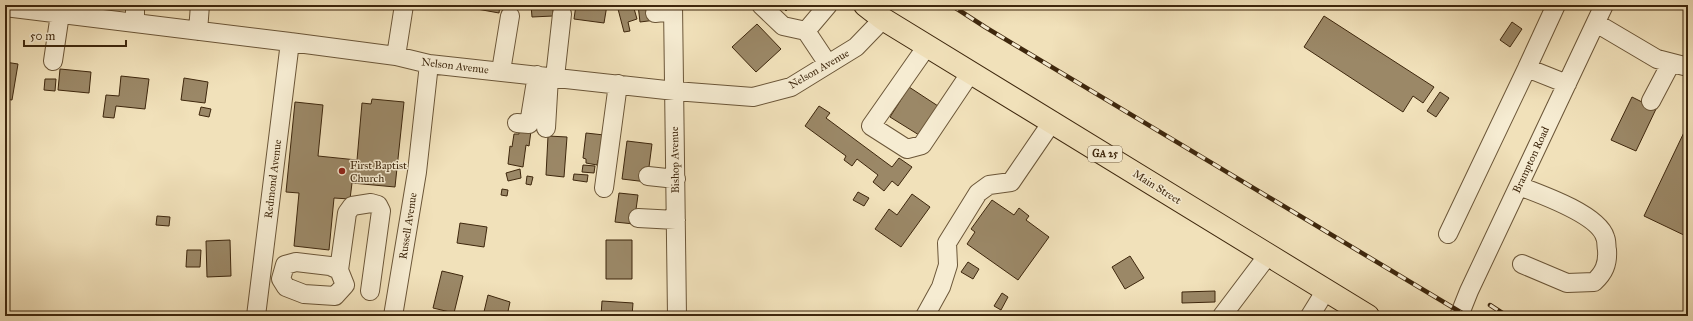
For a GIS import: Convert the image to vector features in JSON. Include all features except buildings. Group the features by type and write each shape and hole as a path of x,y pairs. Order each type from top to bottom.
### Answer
{"main road":[{"name":"Main Street","path":"865,5 883,19 1368,316"}],"street":[{"path":"135,23 136,5"},
{"path":"198,30 200,5"},
{"path":"396,56 404,5"},
{"path":"761,5 783,26 806,30 828,64"},
{"path":"806,30 828,5"},
{"path":"1448,234 1556,5"},
{"name":"Brampton Road","path":"1459,316 1469,291 1604,5"},
{"name":"Nelson Avenue","path":"5,7 49,10 135,23 396,56 429,64 753,97 791,87 856,47 883,19"},
{"path":"655,13 673,8"},
{"name":"Bishop Avenue","path":"673,8 677,316"},
{"path":"49,10 53,61"},
{"path":"517,123 529,124 547,76 562,14"},
{"path":"500,71 510,16"},
{"path":"1596,23 1657,59 1688,67"},
{"name":"Redmond Avenue","path":"256,316 290,42"},
{"path":"927,46 871,126 907,149 922,145 971,72"},
{"path":"1651,101 1671,62"},
{"name":"Russell Avenue","path":"393,316 417,172 429,64"},
{"path":"1527,68 1567,84"},
{"path":"546,128 547,76"},
{"path":"604,188 618,84"},
{"path":"925,316 941,287 948,265 947,243 978,193 989,185 1011,182 1052,122"},
{"path":"648,176 676,179"},
{"path":"1519,186 1560,202 1591,220 1605,236 1607,255 1604,273 1594,282 1567,282 1522,264"},
{"path":"370,291 381,211 378,205 370,203 352,206 347,213 342,278 370,291 396,298"},
{"path":"638,218 676,220"},
{"path":"1222,316 1268,255"},
{"path":"1310,316 1326,290"}],"railway":[{"path":"951,5 985,27 1467,316"},
{"path":"1490,305 1507,316"}],"place":[{"name":"First Baptist Church","path":"342,171"}]}
